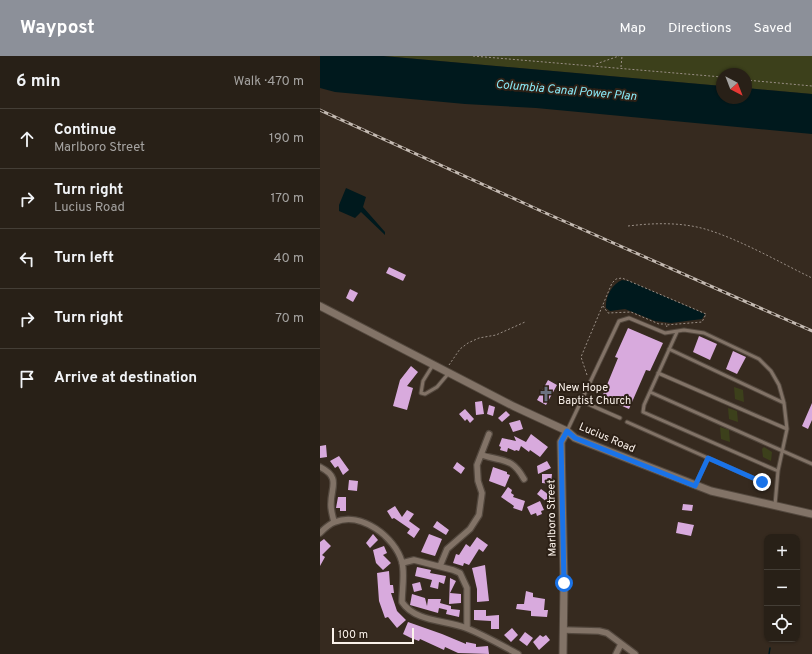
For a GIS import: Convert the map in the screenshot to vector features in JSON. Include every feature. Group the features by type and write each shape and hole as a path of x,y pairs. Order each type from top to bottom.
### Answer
{"street":[{"name":"Lucius Road","path":"320,306 567,431 575,438 695,486 812,514"},
{"name":"Marlboro Street","path":"563,654 564,630 561,442 567,431"},
{"path":"440,566 447,549 470,529 479,516 482,493 476,471 489,434"},
{"path":"482,455 512,463 524,479"},
{"path":"320,467 332,478 334,485 331,505 334,522"},
{"path":"320,533 334,522 351,520 372,526 392,543 402,563 402,602 406,607 414,614 467,628 518,654"},
{"path":"402,563 414,560 440,566 460,573 465,580 467,588 467,628"},
{"path":"564,630 600,631 607,633 635,654"},
{"path":"616,654 621,644"}],"lane":[{"path":"567,431 619,321 629,318 668,332 684,330 704,334 759,359 772,371 779,385 784,402 787,428 778,471 775,506"},
{"path":"677,332 658,372 643,412 778,471"},
{"path":"668,349 784,402"},
{"path":"434,364 423,381 421,392 425,394 430,392 448,372"},
{"path":"658,372 787,428"},
{"path":"650,392 812,464"},
{"path":"581,401 620,418"},
{"path":"627,422 762,482"},
{"path":"695,486 708,458"}],"path":[{"path":"472,56 595,65 716,76"},
{"path":"595,65 598,62 611,60 618,56"},
{"path":"621,68 622,56"},
{"path":"752,81 812,86"},
{"path":"628,226 673,224 705,229 812,278"},
{"path":"587,375 581,357 612,283 616,279 622,278 706,314 702,322 666,324 668,332"},
{"path":"448,372 450,362 460,349 468,343 479,338 496,335 525,322"}],"green space":[{"path":"383,56 812,56 812,94 752,89 752,68 716,68 716,85"},
{"path":"734,387 743,390 744,402 735,399"},
{"path":"728,408 737,411 738,422 729,419"},
{"path":"720,427 729,430 730,442 721,439"},
{"path":"764,447 772,452 771,461 763,457 762,449"}],"water":[{"name":"Columbia Canal Power Plan","path":"320,56 383,56 716,85 716,104 752,104 752,89 812,94 812,134 536,108 465,104 335,92 320,88"},
{"path":"346,188 366,197 363,207 385,232 385,235 361,212 355,218 339,211 339,205"},
{"path":"622,280 629,281 705,314 702,319 671,323 655,321 625,309 610,311 606,308 608,295 612,288"}],"building":[{"path":"389,267 406,275 403,281 386,273"},
{"path":"350,289 358,293 353,302 346,298"},
{"path":"628,328 663,343 650,371 646,370 629,409 602,397 618,358 615,357"},
{"path":"699,336 717,344 710,360 693,352"},
{"path":"733,351 746,357 737,374 726,369"},
{"path":"411,366 418,372 407,386 413,388 407,410 393,406 400,380"},
{"path":"548,380 557,385 546,405 537,400"},
{"path":"482,401 484,414 476,415 475,402"},
{"path":"812,403 812,420 808,429 802,426"},
{"path":"489,405 495,407 493,416 487,414"},
{"path":"465,409 474,419 470,423 467,419 465,421 459,414"},
{"path":"506,411 510,415 502,422 498,418"},
{"path":"520,420 523,429 513,432 509,423"},
{"path":"531,434 548,447 540,457 521,446 519,451 508,448 507,452 500,450 501,447 499,446 502,438 516,441 514,436 526,442"},
{"path":"326,445 327,457 320,458 320,446"},
{"path":"339,456 349,470 343,475 338,466 335,468 330,461"},
{"path":"547,461 551,468 538,474 537,466"},
{"path":"457,462 465,468 461,474 453,468"},
{"path":"493,467 507,472 507,474 510,475 505,487 489,481"},
{"path":"542,474 552,474 551,484 542,483"},
{"path":"349,480 358,481 357,491 348,490"},
{"path":"508,487 512,490 511,493 514,495 513,497 525,501 522,511 513,508 514,506 501,497"},
{"path":"541,489 552,497 548,503 537,494"},
{"path":"338,497 346,497 346,511 340,511 340,508 336,508"},
{"path":"540,501 544,510 541,511 542,514 537,516 536,513 531,515 527,507"},
{"path":"683,504 693,505 692,511 682,510"},
{"path":"395,506 402,517 407,510 414,514 409,521 420,529 414,538 407,533 410,529 394,518 392,519 387,511"},
{"path":"437,521 449,530 446,535 433,527"},
{"path":"678,522 694,525 691,536 676,533"},
{"path":"373,534 378,540 370,548 366,543"},
{"path":"429,534 442,539 435,556 421,552"},
{"path":"477,537 488,545 483,552 479,549 469,565 464,563 463,566 453,563 456,554 459,555 466,544 470,547"},
{"path":"324,539 331,546 322,555 325,557 320,566 320,542"},
{"path":"384,546 387,553 383,555 391,563 383,570 376,563 373,550"},
{"path":"485,565 489,601 477,602 477,589 472,568"},
{"path":"417,567 431,570 430,573 446,576 444,584 439,582 438,589 430,587 432,580 415,576"},
{"path":"389,571 390,585 393,585 394,593 391,593 397,611 406,620 397,628 388,617 385,618 379,601 377,573"},
{"path":"450,578 456,581 450,593 461,594 461,603 449,604"},
{"path":"420,582 422,590 414,592 412,584"},
{"path":"526,591 533,593 533,597 545,599 544,610 548,610 547,617 531,616 531,611 516,609 517,604 524,604"},
{"path":"412,594 425,598 427,606 428,599 441,599 440,603 451,606 451,609 460,610 459,617 446,614 447,610 439,608 438,613 410,605"},
{"path":"474,610 486,610 486,616 499,615 499,629 491,629 491,621 474,620"},
{"path":"408,622 466,644 466,642 476,644 476,647 488,646 489,654 458,653 445,647 444,650 420,639 419,641 411,638 403,634"},
{"path":"512,628 518,635 511,642 504,635"},
{"path":"525,632 533,638 527,646 519,640"},
{"path":"540,635 543,637 546,635 550,640 539,650 533,642"}],"waterway":[{"path":"769,654 770,648"}],"railway":[{"path":"320,110 541,211 812,331"}],"place":[{"name":"New Hope Baptist Church","path":"546,394"}],"route":[{"path":"564,583 561,442 567,431 575,438 695,486 708,458 762,482"}]}
